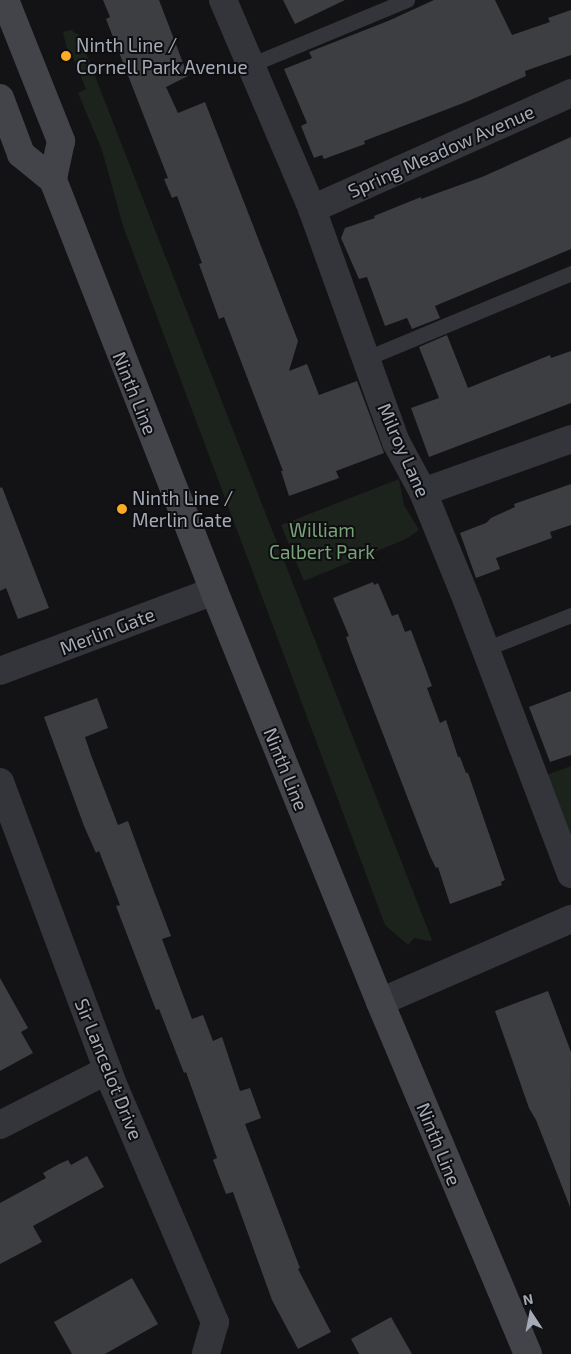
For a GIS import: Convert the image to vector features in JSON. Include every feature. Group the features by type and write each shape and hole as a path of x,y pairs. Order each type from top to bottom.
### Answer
{"main road":[{"path":"3,0 61,141 53,180"},
{"name":"Ninth Line","path":"0,98 21,154 53,180 214,591 380,1002 528,1354"}],"street":[{"name":"Milroy Lane","path":"223,0 312,209 396,442 423,492 571,874"},
{"name":"Spring Meadow Avenue","path":"312,209 571,93"},
{"path":"423,492 571,439"},
{"name":"Merlin Gate","path":"0,671 214,591"},
{"name":"Sir Lancelot Drive","path":"0,782 108,1070 215,1322 206,1354"},
{"path":"380,1002 571,919"},
{"path":"0,1125 108,1070"}],"lane":[{"path":"250,65 407,0"},
{"path":"367,358 571,273"},
{"path":"485,649 571,615"}],"green space":[{"path":"71,30 79,35 432,940 430,941 414,938 408,945 385,925 123,226 102,150 78,93 86,89 73,57 69,58 63,32"},
{"name":"William Calbert Park","path":"399,479 404,505 419,530 406,539 304,581 281,525"},
{"path":"571,766 571,848 543,776"}],"building":[{"path":"103,0 159,0 188,76 166,87 178,113 205,102 298,341 289,371 307,364 319,395 357,381 384,453 336,471 339,478 289,496 281,471 283,471 224,317 219,319 199,264 202,263 177,196 172,198 164,179 168,178 106,19 110,17"},
{"path":"283,0 345,0 295,24"},
{"path":"434,0 495,0 512,35 550,22 548,18 571,10 571,55 525,71 526,76 466,102 364,141 365,144 324,159 322,155 314,158 301,126 307,123 284,69 312,58 309,52 388,21"},
{"path":"571,137 571,249 435,306 440,318 412,329 407,318 385,326 367,277 359,279 341,238 345,228 375,218 374,216 421,197 421,199 482,177"},
{"path":"447,335 468,388 550,355 551,358 571,351 571,403 429,457 411,408 439,398 419,347"},
{"path":"571,484 571,525 550,532 552,538 496,558 500,569 476,578 460,533 486,523 491,518 515,507 514,504"},
{"path":"2,487 49,608 18,619 6,588 0,591 0,488"},
{"path":"373,582 374,585 378,583 392,616 398,614 405,632 411,630 432,686 427,688 440,723 446,720 458,757 460,757 466,773 468,773 505,880 501,882 502,885 450,904 438,867 436,868 430,856 351,651 346,637 349,636 333,598"},
{"path":"571,691 571,755 550,762 529,707"},
{"path":"97,698 108,728 85,737 91,755 118,825 128,821 171,936 162,939 192,1019 203,1015 213,1041 222,1037 240,1091 250,1088 261,1118 245,1124 300,1268 298,1269 331,1332 298,1349 272,1300 233,1192 226,1194 213,1160 217,1158 186,1072 184,1073 159,1009 156,1010 116,906 120,905 99,851 96,853 84,826 44,717"},
{"path":"0,978 28,1028 21,1032 33,1053 0,1071"},
{"path":"548,991 571,1052 570,1207 536,1120 529,1108 495,1011"},
{"path":"87,1156 104,1187 33,1226 42,1242 0,1264 0,1203 46,1178 43,1173 59,1164 68,1160 71,1165"},
{"path":"132,1278 158,1324 105,1354 72,1354 54,1322"},
{"path":"391,1317 412,1354 359,1354 351,1339"}],"place":[{"name":"Ninth Line / Cornell Park Avenue","path":"66,56"},
{"name":"Ninth Line / Merlin Gate","path":"122,509"}]}
